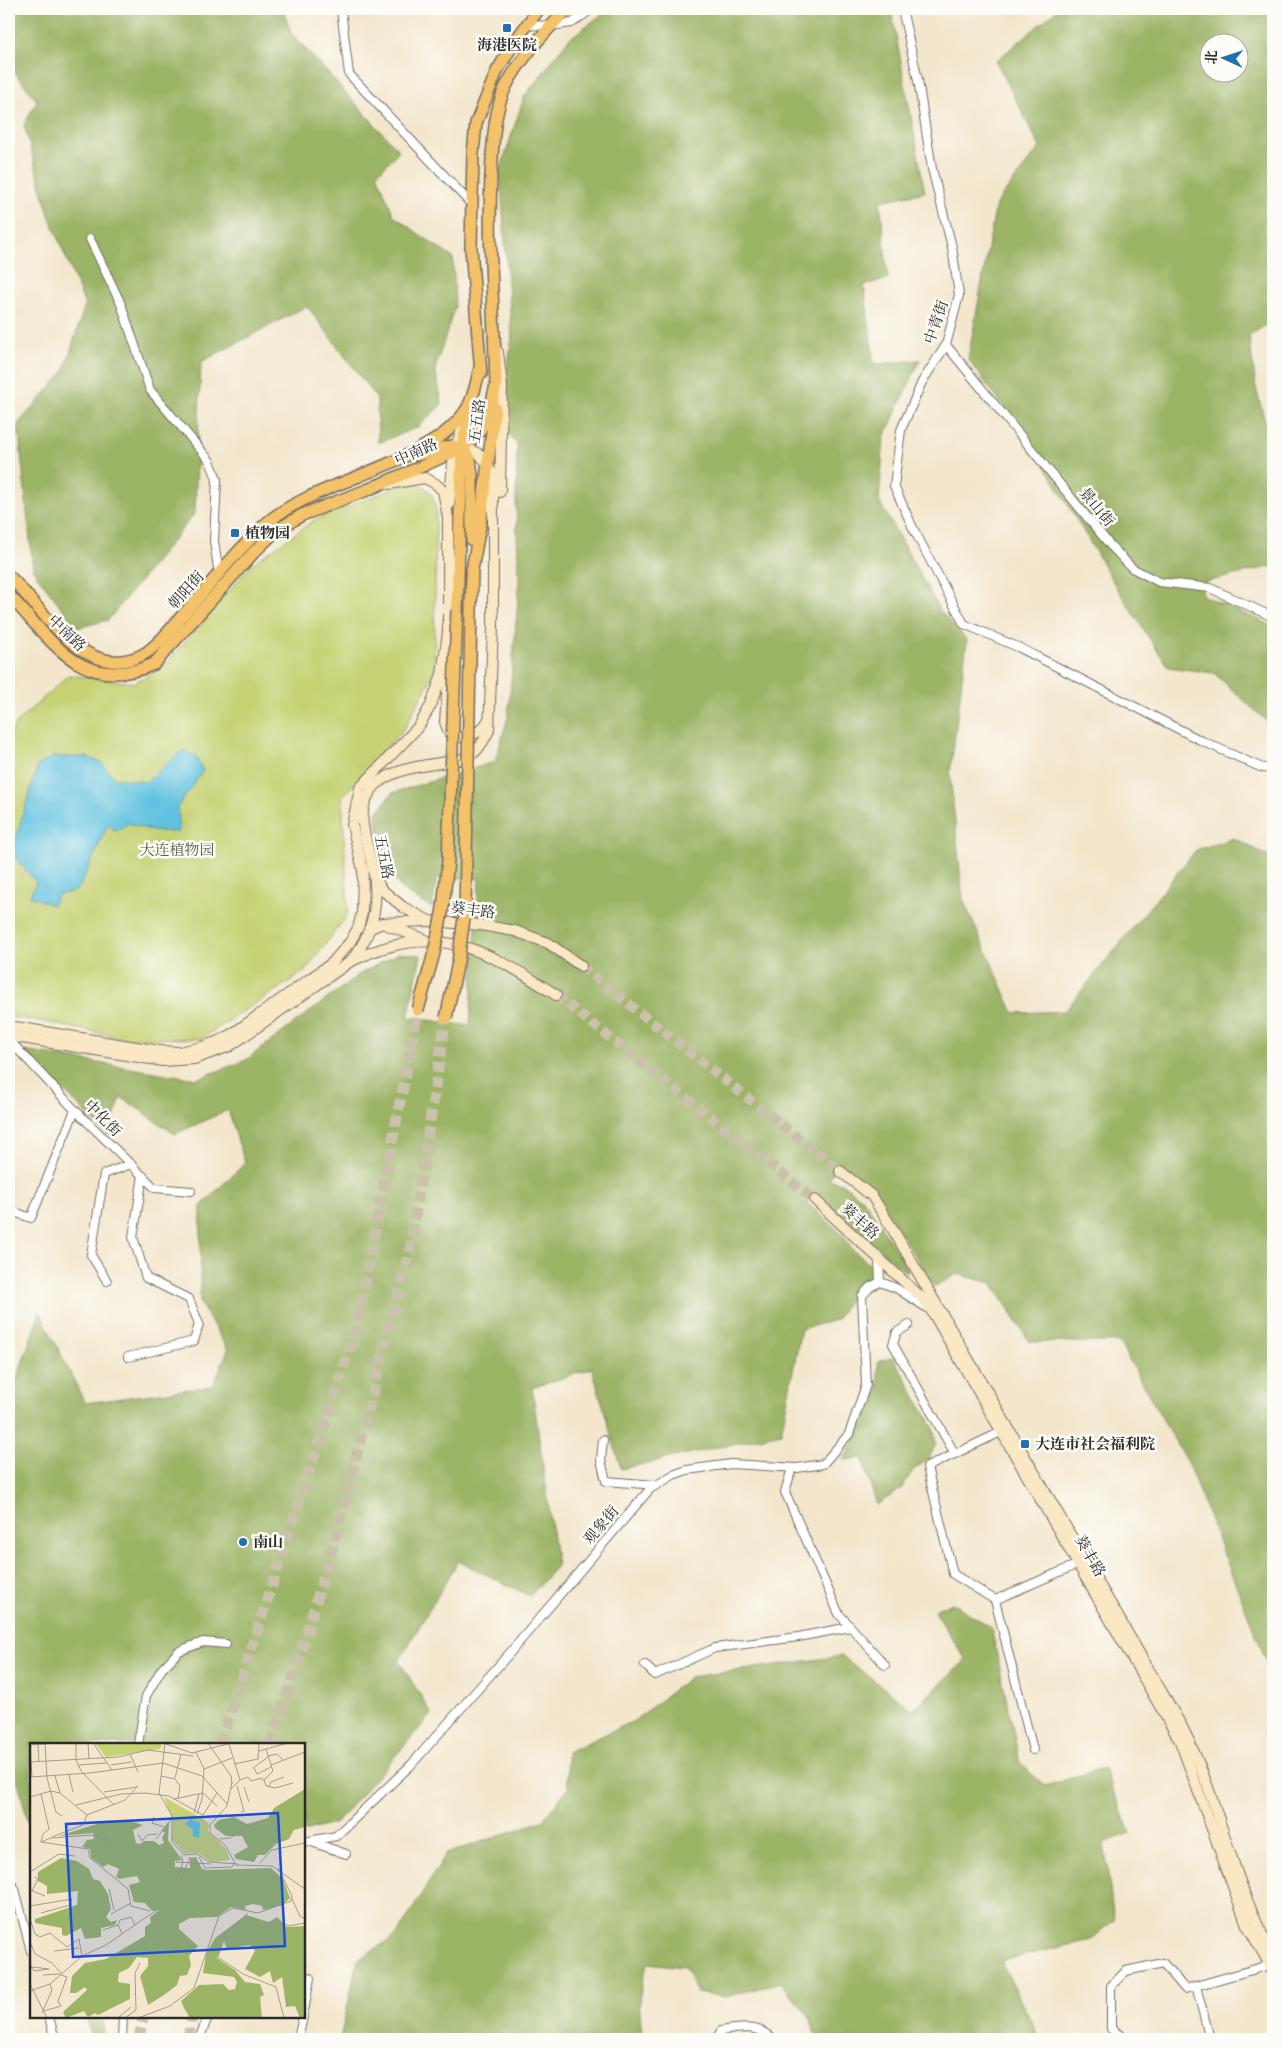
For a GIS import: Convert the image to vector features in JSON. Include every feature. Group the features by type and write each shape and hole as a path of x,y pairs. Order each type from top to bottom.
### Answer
{"main road":[{"path":"448,518 457,449 481,391 471,257 473,154 476,123 497,71 539,9"},
{"name":"中南路","path":"9,595 56,646 79,666 99,673 114,675 135,672 154,664 254,552 278,530 302,515 368,490 457,449 480,432 490,410 496,385 489,228 493,133 506,87 529,49 568,9"},
{"path":"492,628 499,524 502,386 501,362 495,336"},
{"path":"394,462 434,440 452,427 468,407 480,368"},
{"name":"五五路","path":"446,1018 458,962 465,911 472,570 480,526 496,385"},
{"path":"418,1010 434,953 443,908 448,860 457,610 457,449"},
{"path":"394,462 434,450 457,449 470,459 472,475 472,570"},
{"name":"五五路","path":"374,910 374,871 362,828 363,805 371,790 391,774 416,766 471,755 485,740 489,730 494,492 492,476 487,462 480,454 470,449 457,449"},
{"name":"朝阳街","path":"9,576 71,642 96,658 109,661 123,661 147,652 161,640 267,523 283,511 303,500 394,462"},
{"name":"五五路","path":"9,1026 160,1051 180,1052 202,1047 219,1041 235,1032 332,963 350,942 358,928 362,913 363,870 352,825 360,788 419,726 431,705 442,674 448,632 448,518 447,504 443,491 436,484 425,478 415,478 368,490"},
{"path":"448,632 449,674 446,729 454,737 462,738 479,731 490,719"},
{"name":"葵丰路","path":"374,871 381,889 402,907 429,921 481,925 515,931 548,943 581,966"},
{"path":"351,961 377,924 374,910 363,893"},
{"path":"409,934 411,921"},
{"path":"350,942 377,924 429,921"},
{"path":"377,924 425,939 487,953 519,970 556,995"},
{"path":"9,1036 163,1061 194,1058 230,1046 351,961 388,946 425,939"},
{"name":"葵丰路","path":"840,1171 872,1196 895,1233 1182,1725 1196,1754 1240,1885 1272,1963"},
{"name":"葵丰路","path":"815,1200 921,1297 930,1309 1180,1741 1189,1761 1234,1894 1247,1925 1272,1963"}],"street":[{"path":"341,9 350,74 472,205"},
{"path":"527,25 551,26 572,23 592,9"},
{"name":"中青街","path":"902,9 918,80 932,170 952,247 959,295 946,345 922,382 901,430 894,486 928,559 964,624 1020,648 1202,741 1273,770"},
{"path":"90,238 121,304 150,390 210,461 217,479 214,541 219,575"},
{"name":"景山街","path":"946,345 1110,545 1132,568 1159,582 1210,588 1273,617"},
{"name":"中化街","path":"9,1040 75,1110 154,1188 191,1191"},
{"path":"9,1210 31,1218 75,1110"},
{"path":"107,1281 91,1255 104,1174 130,1164"},
{"path":"128,1357 194,1341 199,1324 189,1299 146,1278 133,1237 143,1176"},
{"path":"879,1258 880,1282 896,1288 930,1309"},
{"name":"观象街","path":"307,1842 336,1836 411,1765 650,1489 673,1475 687,1470 731,1464 792,1468 822,1464 849,1434 866,1385 862,1296 870,1287 880,1282"},
{"path":"909,1325 897,1332 893,1344 955,1454"},
{"path":"1001,1432 927,1467 953,1574 995,1600 1033,1750"},
{"path":"603,1440 601,1460 606,1481 656,1485"},
{"path":"792,1468 785,1492 839,1614 885,1665"},
{"path":"995,1600 1078,1564"},
{"path":"645,1665 655,1675 715,1648 798,1637 850,1627"},
{"path":"138,1743 146,1696 161,1670 179,1651 203,1642 226,1644"},
{"path":"307,1842 346,1854"},
{"path":"9,1881 15,1889 30,1947"},
{"path":"1126,2039 1111,2029 1109,2004 1111,1986 1126,1971 1163,1963 1185,1989 1272,1963"},
{"path":"305,2006 310,1978"},
{"path":"1196,1986 1210,2039"},
{"path":"49,2018 55,2039"},
{"path":"122,2039 123,2018"},
{"path":"199,2039 208,2018"},
{"path":"298,2039 303,2018"},
{"path":"716,2039 721,2032 744,2028 759,2030 772,2039"}],"green space":[{"path":"9,9 283,9 291,33 399,151 377,174 394,216 453,258 455,306 435,369 442,404 418,427 378,443 377,399 307,306 201,362 195,513 108,620 77,628 33,570 18,424 64,372 85,305 49,215 24,125 37,101 14,71 9,69"},
{"path":"609,9 891,9 925,192 880,201 888,279 864,285 874,364 920,360 884,438 879,501 940,611 967,640 950,774 963,900 1014,1013 1065,1011 1196,850 1234,838 1273,859 1273,1678 1188,1464 1119,1342 1030,1342 992,1283 957,1274 935,1287 876,1195 838,1165 829,1178 837,1183 840,1182 864,1200 908,1269 907,1273 816,1194 807,1203 842,1234 853,1250 875,1269 869,1282 861,1282 836,1320 801,1329 781,1433 621,1469 592,1368 532,1388 557,1566 530,1596 458,1561 399,1661 432,1714 336,1823 305,1832 305,1743 30,1743 30,1829 9,1747 9,1401 40,1312 85,1403 213,1386 228,1350 200,1303 201,1206 245,1163 228,1110 175,1134 121,1097 108,1136 25,1051 197,1079 246,1060 360,974 399,953 421,955 408,1017 470,1026 479,878 437,878 432,908 415,898 398,884 392,875 381,845 376,815 392,793 495,762 508,717 519,588 516,505 517,444 499,424 512,338 500,171 524,97 569,39"},
{"path":"1058,9 1273,9 1273,320 1249,336 1256,388 1273,452 1273,566 1201,583 1203,596 1273,626 1273,727 1214,673 1168,667 1117,588 1035,449 968,359 996,204 1040,147 996,61"},
{"name":"大连植物园","path":"413,483 427,489 434,501 436,512 434,673 405,727 342,797 348,914 305,971 201,1039 124,1038 35,1020 9,1017 9,738 16,723 69,675 134,683 164,666 252,564 316,519 402,485"},
{"path":"893,1357 933,1427 936,1443 929,1459 913,1470 902,1488 877,1505 862,1458 843,1460 861,1430 878,1390 878,1362"},
{"path":"952,1603 991,1627 1020,1763 1045,1786 1104,1768 1130,1833 1104,1843 1114,1920 1091,1940 1001,1961 1040,2039 816,2039 811,2019 781,1982 725,1997 697,1993 685,1967 647,1963 639,1999 642,2039 340,2039 358,1960 397,1935 446,1854 542,1821 568,1788 567,1752 634,1721 690,1677 842,1656 913,1710 966,1660 934,1610"},
{"path":"87,2018 103,2018 104,2039 91,2039"}],"water":[{"path":"183,750 196,757 203,771 178,806 179,832 153,831 128,823 117,831 108,825 79,888 69,893 58,894 52,905 30,896 36,882 11,853 38,765 53,757 87,757 102,763 114,778 146,782"}],"tunnel":[{"path":"581,966 840,1171"},
{"path":"556,995 815,1200"},
{"path":"220,1743 356,1329 418,1010"},
{"path":"270,1743 289,1692 332,1549 410,1249 446,1018"},
{"path":"139,2039 143,2018"},
{"path":"188,2039 192,2018"}],"place":[{"name":"海港医院","path":"507,28"},
{"name":"植物园","path":"235,533"},
{"name":"大连市社会福利院","path":"1025,1444"},
{"name":"南山","path":"243,1542"}]}
